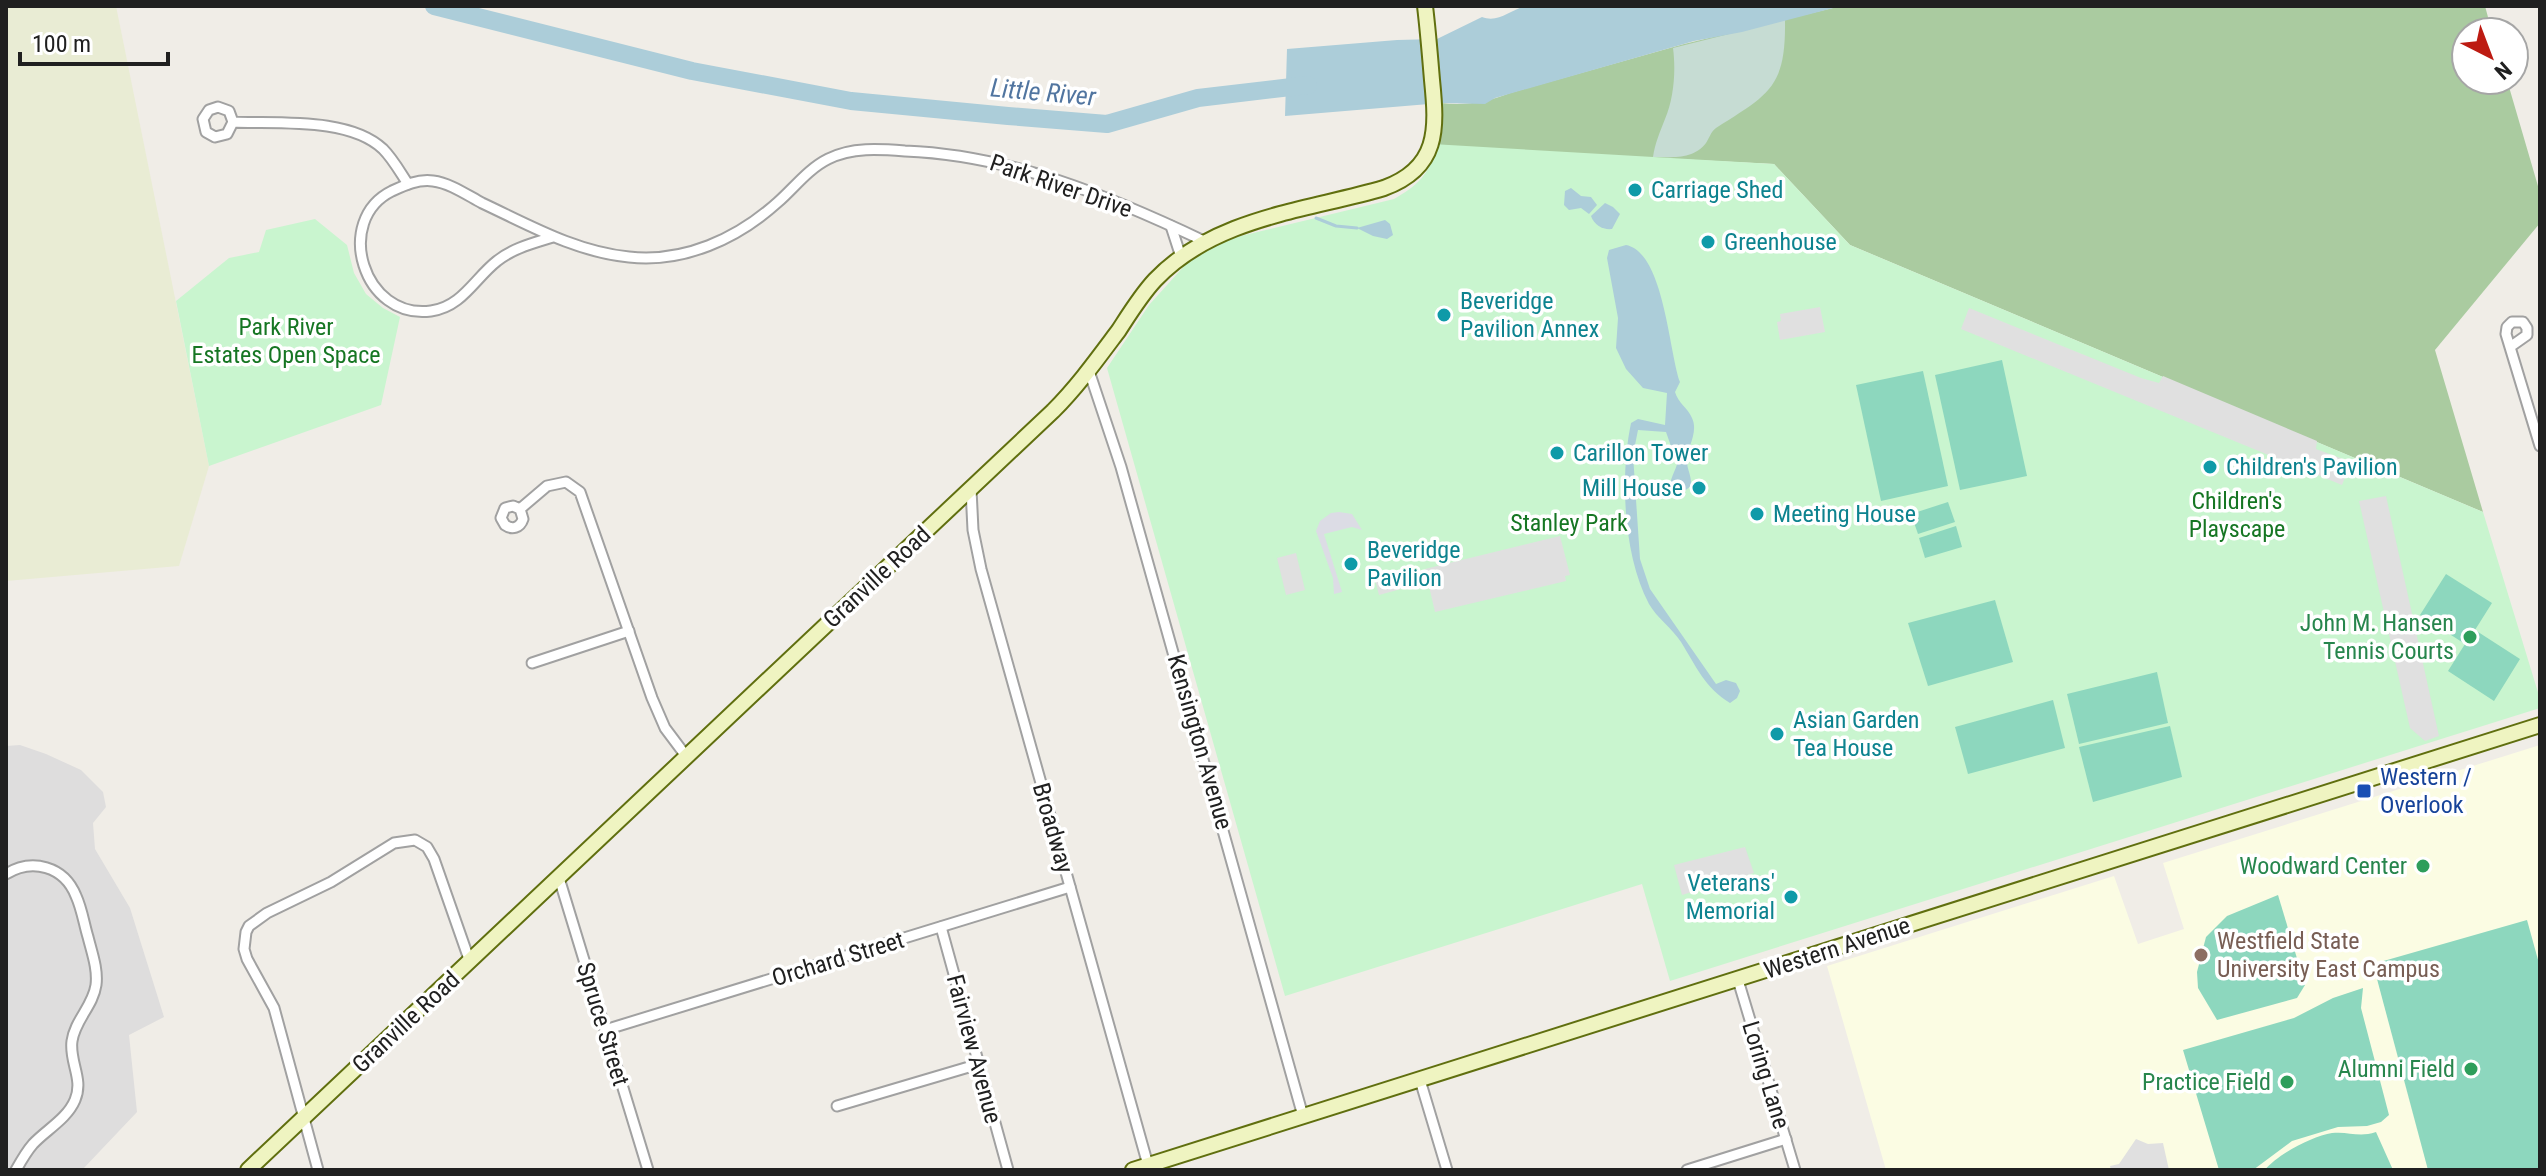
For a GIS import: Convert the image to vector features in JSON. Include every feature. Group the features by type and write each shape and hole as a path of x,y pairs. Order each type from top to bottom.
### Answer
{"street":[{"name":"Granville Road","path":"248,1170 1071,393 1150,286 1181,257 1204,241 1266,218 1374,191 1402,180 1419,165 1428,152 1435,123 1425,6"},
{"path":"233,122 318,126 366,136 385,150 408,184 376,203 365,221 363,264 367,277 379,292 402,307 424,311 444,307 463,296 501,258 553,237"},
{"name":"Park River Drive","path":"408,184 428,180 441,183 553,237 591,250 626,257 662,258 716,243 748,225 823,162 843,153 869,149 939,152 989,160 1058,180 1204,241"},
{"path":"1171,226 1181,257"},
{"path":"2510,347 2540,446"},
{"name":"Kensington Avenue","path":"1089,371 1121,467 1303,1116"},
{"path":"520,509 554,483 566,482 577,488 586,505 661,719 686,756"},
{"name":"Broadway","path":"971,489 973,530 981,569 1148,1165"},
{"path":"532,663 629,631"},
{"name":"Western Avenue","path":"1133,1170 2540,725"},
{"path":"318,1170 274,1008 247,959 244,940 249,926 267,913 331,882 394,843 415,840 427,847 434,859 470,962"},
{"path":"6,874 33,864 52,870 65,880 77,898 97,974 94,995 73,1037 72,1054 78,1081 76,1098 69,1111 31,1147 16,1170"},
{"name":"Spruce Street","path":"559,878 648,1170"},
{"name":"Orchard Street","path":"605,1030 1070,887"},
{"name":"Fairview Avenue","path":"941,927 1008,1170"},
{"name":"Loring Lane","path":"1738,980 1795,1170"},
{"path":"837,1106 979,1064"},
{"path":"1420,1080 1447,1170"},
{"path":"1687,1170 1786,1139"}],"shaded area":[{"path":"6,6 116,6 209,466 179,566 6,581"},
{"path":"1785,20 1782,61 1771,87 1716,128 1695,152 1682,156 1653,157 1672,93 1673,48"},
{"path":"1820,307 1825,332 1780,340 1777,322 1781,321 1780,314"},
{"path":"1969,308 2141,378 2159,383 2163,376 2317,441 2316,449 2351,462 2342,485 1961,329"},
{"path":"2386,496 2439,736 2425,741 2410,728 2359,501"},
{"path":"1331,513 1352,514 1362,530 1352,527 1324,534 1342,592 1334,594 1333,578 1316,531 1320,521"},
{"path":"1560,536 1570,575 1565,576 1566,581 1435,612 1425,569"},
{"path":"1296,553 1305,590 1286,595 1277,558"},
{"path":"1396,570 1401,589 1379,595 1374,576"},
{"path":"20,745 81,770 103,792 106,807 93,823 95,849 130,908 164,1017 129,1035 137,1112 82,1170 6,1170 6,746"},
{"name":"Westfield State University East Campus","path":"2540,745 2540,1170 1886,1170 1827,966 2114,876 2138,944 2184,929 2163,863"},
{"path":"1745,847 1754,873 1682,895 1674,865"},
{"path":"2136,1139 2148,1144 2163,1143 2169,1170 2111,1170 2110,1166 2119,1164"}],"green space":[{"path":"1841,6 2485,6 2488,16 2450,16 2450,96 2512,96 2540,193 2540,223 2435,350 2483,512 1850,245 1774,164 1439,147 1441,103 1485,101 1684,44"},
{"name":"Stanley Park","path":"1432,144 1774,164 1850,245 2483,512 2540,699 2540,708 1670,981 1642,884 1285,996 1107,368 1149,305 1186,264 1224,240 1394,199 1423,177 1431,162"},
{"name":"Park River Estates Open Space","path":"315,219 347,245 354,273 366,294 400,317 381,405 209,466 176,301 229,258 259,252 266,230"},
{"path":"2002,360 2027,476 1960,490 1935,375"},
{"path":"1923,371 1948,486 1881,501 1856,385"},
{"path":"1948,502 1955,522 1918,534 1911,514"},
{"path":"1956,526 1962,547 1925,558 1919,538"},
{"name":"John M. Hansen Tennis Courts","path":"2446,574 2492,603 2475,630 2520,659 2494,701 2448,671 2465,644 2420,615"},
{"path":"1995,600 2013,662 1928,686 1908,623"},
{"path":"2157,672 2168,723 2079,744 2067,694"},
{"path":"2053,700 2065,748 1968,774 1955,727"},
{"path":"2170,726 2182,777 2093,802 2079,747"},
{"path":"2278,895 2305,985 2297,998 2217,1020 2198,988 2197,972 2206,937 2227,916"},
{"name":"Alumni Field","path":"2527,920 2540,967 2540,1170 2428,1170 2373,964"},
{"name":"Practice Field","path":"2363,988 2361,1008 2389,1115 2381,1122 2367,1126 2338,1127 2292,1141 2253,1170 2219,1170 2183,1050 2294,1018 2333,998"},
{"path":"2376,1132 2393,1170 2265,1170 2286,1152 2315,1138 2332,1133"}],"water":[{"path":"1525,6 1841,6 1694,41 1495,98 1485,104 1441,103 1285,116 1287,49 1437,39 1482,17 1498,17"},
{"path":"1571,188 1581,196 1591,197 1597,205 1589,214 1581,208 1569,210 1564,205 1565,191"},
{"path":"1605,203 1620,214 1612,229 1599,226 1591,216"},
{"path":"1385,220 1390,224 1393,235 1387,239 1357,228"},
{"path":"1626,245 1639,252 1657,284 1680,382 1675,392 1694,424 1687,456 1691,486 1675,498 1670,487 1678,457 1666,432 1638,430 1633,455 1640,559 1650,589 1716,684 1726,680 1736,683 1740,691 1730,703 1707,683 1677,637 1652,609 1634,562 1625,491 1631,423 1638,419 1665,425 1667,393 1643,388 1626,369 1616,348 1618,318 1607,258 1609,250"}],"waterway":[{"name":"Little River","path":"434,6 692,71 851,101 1008,116 1107,124 1198,98 1308,85"},
{"path":"1316,218 1336,226 1357,228"}],"place":[{"name":"Carriage Shed","path":"1635,190"},
{"name":"Greenhouse","path":"1708,242"},
{"name":"Beveridge Pavilion Annex","path":"1444,315"},
{"name":"Carillon Tower","path":"1557,453"},
{"name":"Children's Pavilion","path":"2210,467"},
{"name":"Mill House","path":"1699,488"},
{"name":"Meeting House","path":"1757,514"},
{"name":"Beveridge Pavilion","path":"1351,564"},
{"name":"John M. Hansen Tennis Courts","path":"2470,637"},
{"name":"Asian Garden Tea House","path":"1777,734"},
{"name":"Western / Overlook","path":"2364,791"},
{"name":"Woodward Center","path":"2423,866"},
{"name":"Veterans' Memorial","path":"1791,897"},
{"name":"Westfield State University East Campus","path":"2201,955"},
{"name":"Alumni Field","path":"2471,1069"},
{"name":"Practice Field","path":"2287,1082"}],"park label":[{"name":"Children's Playscape","path":"2237,515"}]}
